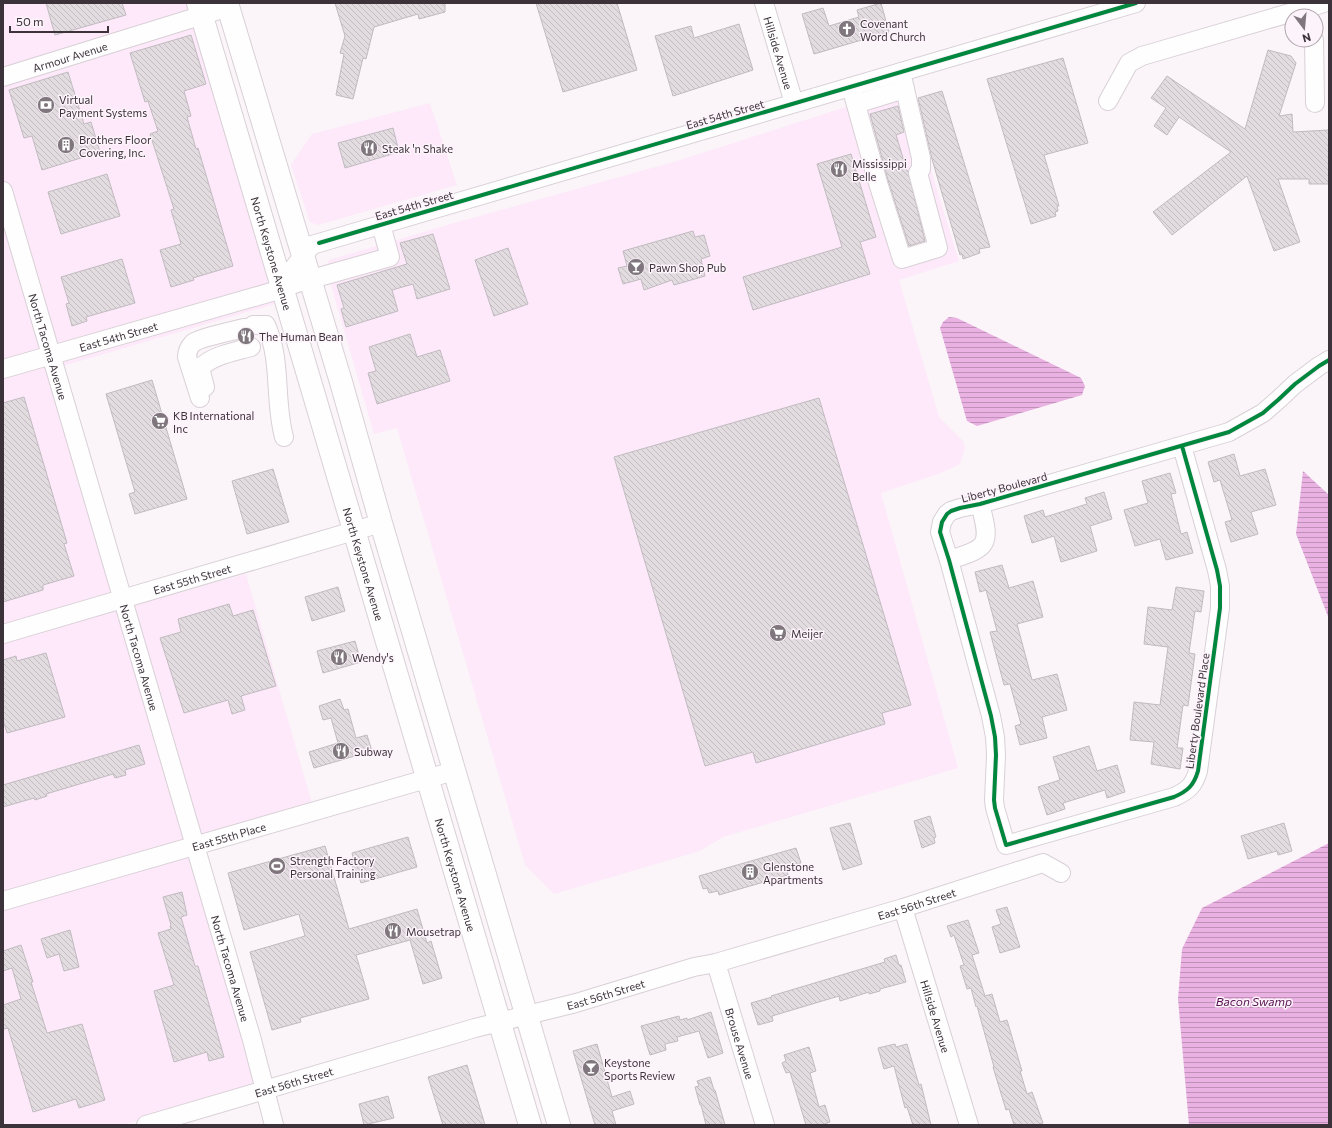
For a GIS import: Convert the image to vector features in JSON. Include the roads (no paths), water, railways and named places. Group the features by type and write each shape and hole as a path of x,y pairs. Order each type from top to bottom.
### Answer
{"main road":[{"name":"North Keystone Avenue","path":"228,5 281,156 294,275 354,532 530,1125"},
{"name":"North Keystone Avenue","path":"200,9 381,523 559,1125"}],"street":[{"name":"Hillside Avenue","path":"764,3 794,103"},
{"name":"East 54th Street","path":"3,369 275,291 294,275 312,245 851,87 903,81 1136,3"},
{"name":"Armour Avenue","path":"3,77 200,9 228,5"},
{"path":"1108,101 1129,63 1142,56 1284,17"},
{"path":"1314,48 1314,103"},
{"path":"851,87 878,183 902,259 938,248 918,173 921,170 921,158 903,81 856,104"},
{"name":"North Tacoma Avenue","path":"3,191 123,599 274,1125"},
{"path":"294,275 390,257 381,225"},
{"path":"266,325 260,344 205,363 200,368 203,397 187,357 188,351 193,343 248,326 266,325"},
{"path":"260,344 275,355 277,393 284,437"},
{"name":"Liberty Boulevard","path":"1006,845 997,817 994,800 997,762 995,737 985,693 940,532 944,517 954,509 980,504 1217,437 1246,424 1263,413 1299,380 1329,360"},
{"name":"Liberty Boulevard Place","path":"1006,845 1174,798 1186,791 1193,784 1198,770 1221,593 1217,570 1182,446"},
{"name":"Liberty Boulevard","path":"949,560 973,553 982,545 987,528 980,504"},
{"name":"East 55th Street","path":"3,634 381,523"},
{"name":"East 55th Place","path":"3,901 454,771"},
{"name":"East 56th Street","path":"146,1125 499,1021 527,1016 694,967 716,963 903,908 1043,863 1061,872"},
{"name":"Hillside Avenue","path":"903,908 969,1125"},
{"name":"Brouse Avenue","path":"716,963 765,1125"}],"water":[{"path":"949,317 957,318 1081,378 1085,386 1082,395 977,426 967,421 940,328 943,322"},
{"path":"1303,471 1329,495 1329,619 1296,534"},
{"name":"Bacon Swamp","path":"1329,843 1329,1125 1189,1125 1178,999 1182,949 1202,908"}],"place":[{"name":"Covenant Word Church","path":"847,29"},
{"name":"Virtual Payment Systems","path":"46,105"},
{"name":"Brothers Floor Covering, Inc.","path":"66,145"},
{"name":"Steak 'n Shake","path":"369,148"},
{"name":"Mississippi Belle","path":"839,169"},
{"name":"Pawn Shop Pub","path":"636,267"},
{"name":"The Human Bean","path":"246,336"},
{"name":"KB International Inc","path":"160,421"},
{"name":"Meijer","path":"778,633"},
{"name":"Wendy's","path":"339,657"},
{"name":"Subway","path":"341,751"},
{"name":"Strength Factory Personal Training","path":"277,866"},
{"name":"Glenstone Apartments","path":"750,872"},
{"name":"Mousetrap","path":"393,931"},
{"name":"Keystone Sports Review","path":"591,1068"}]}
